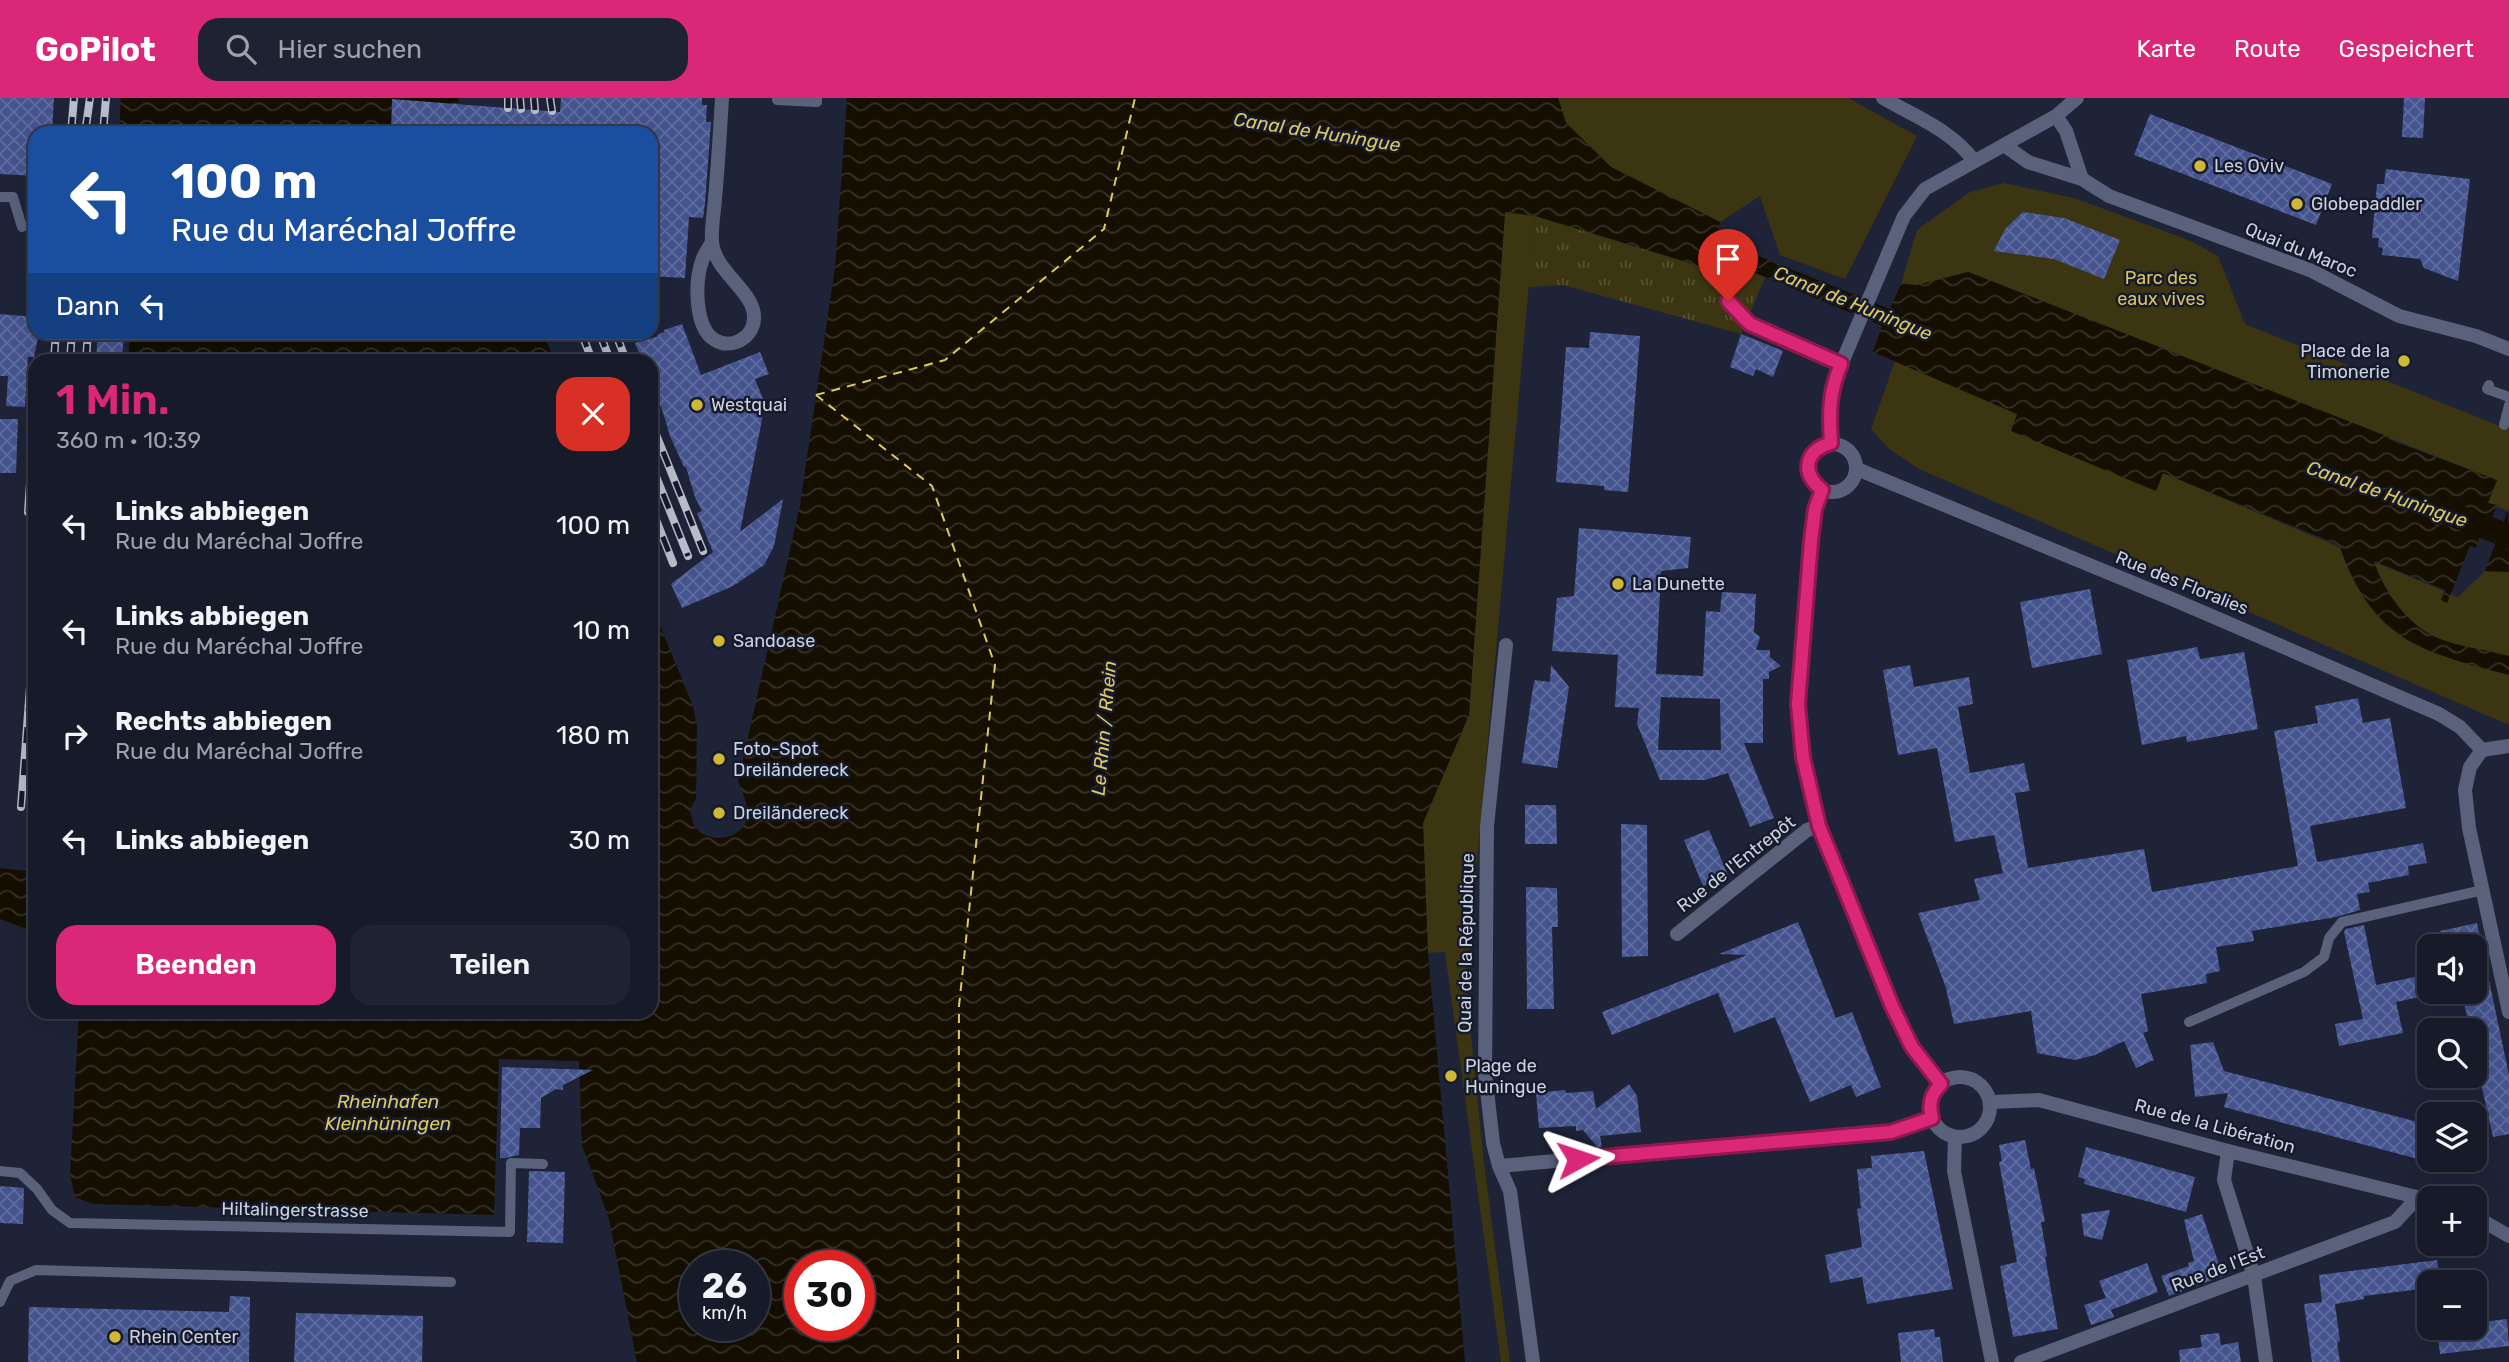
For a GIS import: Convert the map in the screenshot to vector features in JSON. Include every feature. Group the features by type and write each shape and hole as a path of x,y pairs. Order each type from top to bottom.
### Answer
{"street":[{"path":"712,242 721,266 754,311 752,329 739,342 721,343 706,333 699,313 698,292 702,261 712,242 722,98"},
{"path":"1883,98 1953,138 1974,161"},
{"path":"1831,443 1829,412 1832,386 1904,216 1925,189 2056,116 2077,98"},
{"path":"2056,116 2066,131 2082,179"},
{"name":"Quai du Maroc","path":"2004,145 2028,162 2082,179 2109,196 2312,271 2346,286 2399,316 2476,336 2509,349"},
{"path":"1831,443 1846,447 1854,457 1857,469 1853,481 1844,489 1833,492 1822,490 1811,481 1807,469 1811,455 1820,446 1831,443"},
{"name":"Rue des Floralies","path":"1857,469 2439,713 2460,727 2482,750"},
{"path":"1822,490 1815,509 1811,541 1798,704 1803,757 1819,826 1892,1006 1912,1047 1941,1084"},
{"name":"Quai de la République","path":"1506,646 1490,788 1485,940 1485,1073 1493,1143 1510,1191 1533,1362"},
{"path":"2509,746 2482,750 2470,767 2465,790 2469,828 2509,1012"},
{"name":"Rue de l'Entrepôt","path":"1677,934 1807,830 1819,826"},
{"path":"1957,1076 1976,1080 1988,1093 1991,1102 1988,1121 1982,1129 1964,1137 1955,1137 1941,1130 1932,1118 1930,1103 1936,1089 1957,1076"},
{"name":"Rue de la Libération","path":"1991,1102 2039,1100 2228,1151 2417,1197"},
{"path":"1499,1166 1891,1132 1932,1118"},
{"path":"1955,1137 1954,1171 1993,1362"},
{"path":"2228,1151 2224,1180 2254,1276 2266,1362"},
{"name":"Rue de l'Est","path":"2021,1362 2395,1222 2417,1203"},
{"path":"2487,1223 2509,1236"}],"lane":[{"path":"777,100 817,102 817,98"},
{"path":"0,197 13,197 22,227"},
{"path":"1728,301 1750,324 1841,364"},
{"path":"2489,385 2487,389 2509,397"},
{"path":"2504,425 2509,405"},
{"path":"2189,1022 2304,972 2324,957 2329,938 2342,922 2483,890"},
{"name":"Hiltalingerstrasse","path":"0,1171 20,1173 37,1189 52,1210 70,1223 510,1233 511,1163 543,1164"},
{"path":"0,1302 10,1281 36,1270 451,1282"}],"green space":[{"path":"1558,98 1848,98 1917,136 1845,279 1780,255 1760,196 1720,222 1611,167 1566,123"},
{"name":"Parc des eaux vives","path":"2004,183 2074,198 2191,241 2218,256 2245,324 2500,426 2509,424 2509,511 2487,503 2496,480 1968,272 1917,285 1901,284 1917,230 1970,192"},
{"path":"1505,212 1535,216 1466,985 1484,1163 1510,1362 1501,1362 1445,952 1428,953 1423,823 1469,715"},
{"path":"1535,216 1703,267 1710,254 1765,277 1741,334 1563,285 1528,287"},
{"path":"1895,361 2018,414 2011,430 2157,490 2163,473 2458,597 2485,571 2509,572 2509,725 1919,469 1888,448 1871,429"}],"water":[{"path":"121,98 458,98 464,126 119,126"},
{"path":"847,98 1558,98 1566,123 1611,167 1720,222 1716,239 1890,309 1901,284 1917,285 1968,272 2497,480 2488,503 2497,505 2490,522 2482,518 2476,530 2481,532 2476,548 2470,546 2447,603 2441,600 2445,590 2374,561 2391,596 2418,626 2448,642 2509,656 2509,675 2449,658 2403,637 2384,622 2367,602 2352,577 2339,545 2163,473 2156,491 2011,431 2017,414 1873,352 1882,326 1710,254 1703,267 1535,216 1505,212 1469,715 1423,823 1428,953 1465,1362 637,1362 609,1219 582,1145 579,1061 499,1059 494,1215 93,1204 75,1197 70,1174 79,1019 658,1019 658,621 693,706 697,726 696,799 690,809 693,823 707,836 731,836 744,826 747,818 746,804 738,782 800,505 835,267"},
{"path":"129,340 546,340 552,354 128,354"},
{"path":"2508,510 2509,572 2485,571"},
{"path":"0,868 28,871 28,929 0,919"}],"building":[{"path":"0,98 54,98 52,126 28,126 28,176 0,174"},
{"path":"561,98 702,98 702,105 707,105 706,122 711,122 705,203 703,218 689,217 685,278 658,276 658,126 391,126 392,99 560,112"},
{"path":"2404,98 2425,98 2423,138 2402,137"},
{"path":"2150,114 2332,184 2316,225 2134,155"},
{"path":"2386,169 2470,179 2458,281 2424,268 2420,259 2382,255 2383,248 2378,247 2379,238 2372,238 2377,184 2384,184"},
{"path":"2023,212 2064,218 2120,240 2104,279 2054,259 1994,251 2005,229"},
{"path":"0,314 28,316 28,340 37,340 35,354 28,354 25,407 6,406 8,376 0,376"},
{"path":"682,324 701,375 760,352 769,374 755,379 765,404 740,532 783,499 774,546 764,565 733,586 682,608 671,584 713,552 697,513 702,511 686,467 670,436 658,403 658,354 640,354 635,343 658,340 658,335"},
{"path":"1590,332 1640,336 1628,492 1604,490 1604,486 1556,482 1566,347 1589,348"},
{"path":"1741,334 1783,351 1773,377 1756,369 1753,376 1730,367"},
{"path":"97,340 123,340 122,354 96,354"},
{"path":"0,419 18,419 16,473 0,473"},
{"path":"1579,528 1691,537 1688,568 1661,571 1656,674 1703,676 1706,611 1720,612 1722,592 1756,594 1754,632 1760,637 1756,650 1770,650 1770,657 1781,666 1769,672 1769,679 1763,679 1763,743 1744,743 1774,818 1750,827 1728,773 1705,780 1660,780 1637,724 1639,708 1615,707 1618,655 1552,651 1557,598 1574,596","holes":["1661,697 1720,699 1721,750 1658,750"]},
{"path":"2090,589 2102,654 2032,668 2020,602"},
{"path":"2197,647 2200,659 2244,652 2258,729 2187,742 2186,736 2142,745 2127,660"},
{"path":"1551,665 1569,687 1557,768 1522,763 1535,680 1550,682"},
{"path":"1910,665 1914,687 1969,677 1973,704 1958,707 1970,773 2024,763 2030,791 2015,793 2028,868 2144,849 2152,892 2298,866 2274,731 2318,723 2315,706 2358,698 2363,723 2390,718 2406,808 2310,826 2317,862 2423,843 2427,863 2408,866 2409,875 2368,883 2370,892 2357,894 2360,910 2336,917 2252,931 2254,941 2216,947 2220,971 2206,974 2207,983 2141,994 2148,1031 2143,1033 2154,1060 2136,1068 2124,1041 2095,1055 2075,1060 2037,1053 2031,1011 1954,1024 1946,988 1918,913 1980,900 1974,879 2003,873 1994,835 1955,842 1937,748 1898,755 1883,670"},
{"path":"1525,805 1556,805 1557,844 1525,844"},
{"path":"1621,824 1647,825 1648,956 1622,957"},
{"path":"1709,830 1728,875 1703,886 1684,840"},
{"path":"1526,887 1557,888 1558,927 1552,927 1554,1009 1527,1009"},
{"path":"1798,922 1836,1018 1852,1012 1881,1087 1856,1097 1851,1085 1810,1102 1775,1017 1734,1033 1718,993 1612,1035 1602,1012 1747,955 1719,954"},
{"path":"2477,923 2479,934 2441,934 2440,931"},
{"path":"2364,925 2376,985 2417,976 2417,998 2396,1002 2403,1033 2339,1046 2335,1024 2363,1019 2344,932 2346,929"},
{"path":"2487,971 2509,1075 2509,1134 2493,1137 2482,1088 2487,1088 2487,1018 2467,1018 2464,1004 2487,1004"},
{"path":"2213,1042 2224,1071 2417,1122 2417,1159 2224,1107 2228,1093 2195,1097 2190,1045"},
{"path":"502,1067 593,1070 563,1085 563,1090 556,1089 541,1098 540,1128 520,1128 519,1155 505,1158 500,1158"},
{"path":"1629,1084 1637,1096 1641,1132 1600,1136 1602,1147 1598,1148 1583,1130 1576,1131 1576,1126 1539,1128 1536,1093 1593,1091 1596,1109"},
{"path":"2025,1140 2031,1169 2034,1168 2045,1222 2041,1222 2047,1256 2045,1257 2058,1329 2013,1337 2000,1266 2017,1262 1999,1162 2002,1161 1999,1145"},
{"path":"2086,1147 2195,1177 2186,1212 2084,1184 2085,1179 2078,1177"},
{"path":"1924,1151 1953,1289 1867,1304 1862,1277 1830,1283 1825,1255 1862,1247 1857,1209 1861,1208 1857,1169 1872,1168 1871,1156"},
{"path":"529,1171 565,1172 563,1243 527,1242"},
{"path":"0,1186 24,1188 23,1224 0,1223"},
{"path":"2110,1210 2102,1240 2084,1236 2081,1214"},
{"path":"2202,1214 2223,1276 2169,1296 2161,1276 2189,1266 2188,1263 2194,1261 2184,1220"},
{"path":"2437,1260 2438,1270 2417,1270 2417,1289 2364,1296 2364,1299 2335,1304 2340,1362 2312,1362 2304,1304 2322,1302 2319,1275"},
{"path":"2147,1263 2158,1292 2111,1310 2114,1317 2091,1325 2084,1305 2106,1298 2099,1281"},
{"name":"Rhein Center","path":"230,1296 250,1297 249,1362 28,1362 29,1307 229,1312"},
{"path":"296,1313 423,1316 422,1362 294,1362"},
{"path":"2507,1319 2509,1346 2440,1354 2438,1340 2487,1340 2487,1321"},
{"path":"1934,1329 1935,1337 1940,1337 1943,1362 1901,1362 1898,1333"},
{"path":"2219,1333 2221,1345 2238,1342 2241,1362 2180,1362 2179,1350 2202,1347 2200,1335"}],"waterway":[{"name":"Canal de Huningue","path":"2448,513 2509,536"}],"ferry route":[{"path":"816,395 945,360 1104,229 1135,98"},
{"path":"816,395 932,486 995,665 959,1006 958,1362"}],"railway":[{"path":"72,126 74,98"},
{"path":"86,126 90,98"},
{"path":"104,126 106,98"},
{"path":"508,98 508,108"},
{"path":"520,98 521,109"},
{"path":"534,98 535,110"},
{"path":"550,98 552,111"},
{"path":"54,354 55,340"},
{"path":"70,354 71,340"},
{"path":"86,354 87,340"},
{"path":"584,340 590,354"},
{"path":"602,340 608,354"},
{"path":"618,340 624,354"},
{"path":"658,439 703,551"},
{"path":"658,481 688,556"},
{"path":"658,525 673,563"},
{"path":"21,807 28,714"}],"place":[{"name":"Les Oviv","path":"2200,166"},
{"name":"Globepaddler","path":"2297,204"},
{"name":"Place de la Timonerie","path":"2404,361"},
{"name":"Westquai","path":"697,405"},
{"name":"La Dunette","path":"1618,584"},
{"name":"Sandoase","path":"719,641"},
{"name":"Foto-Spot Dreiländereck","path":"719,759"},
{"name":"Dreiländereck","path":"719,813"},
{"name":"Plage de Huningue","path":"1451,1076"},
{"name":"Rhein Center","path":"115,1337"}],"route":[{"path":"1578,1159 1891,1132 1932,1118 1930,1103 1941,1084 1912,1047 1892,1006 1819,826 1803,757 1798,704 1811,541 1815,509 1822,490 1811,481 1807,469 1811,455 1820,446 1831,443 1829,412 1832,386 1841,364 1750,324 1728,301"}],"water label":[{"name":"Le Rhin / Rhein","path":"1104,728"},
{"name":"Rheinhafen Kleinhüningen","path":"388,1112"}]}
